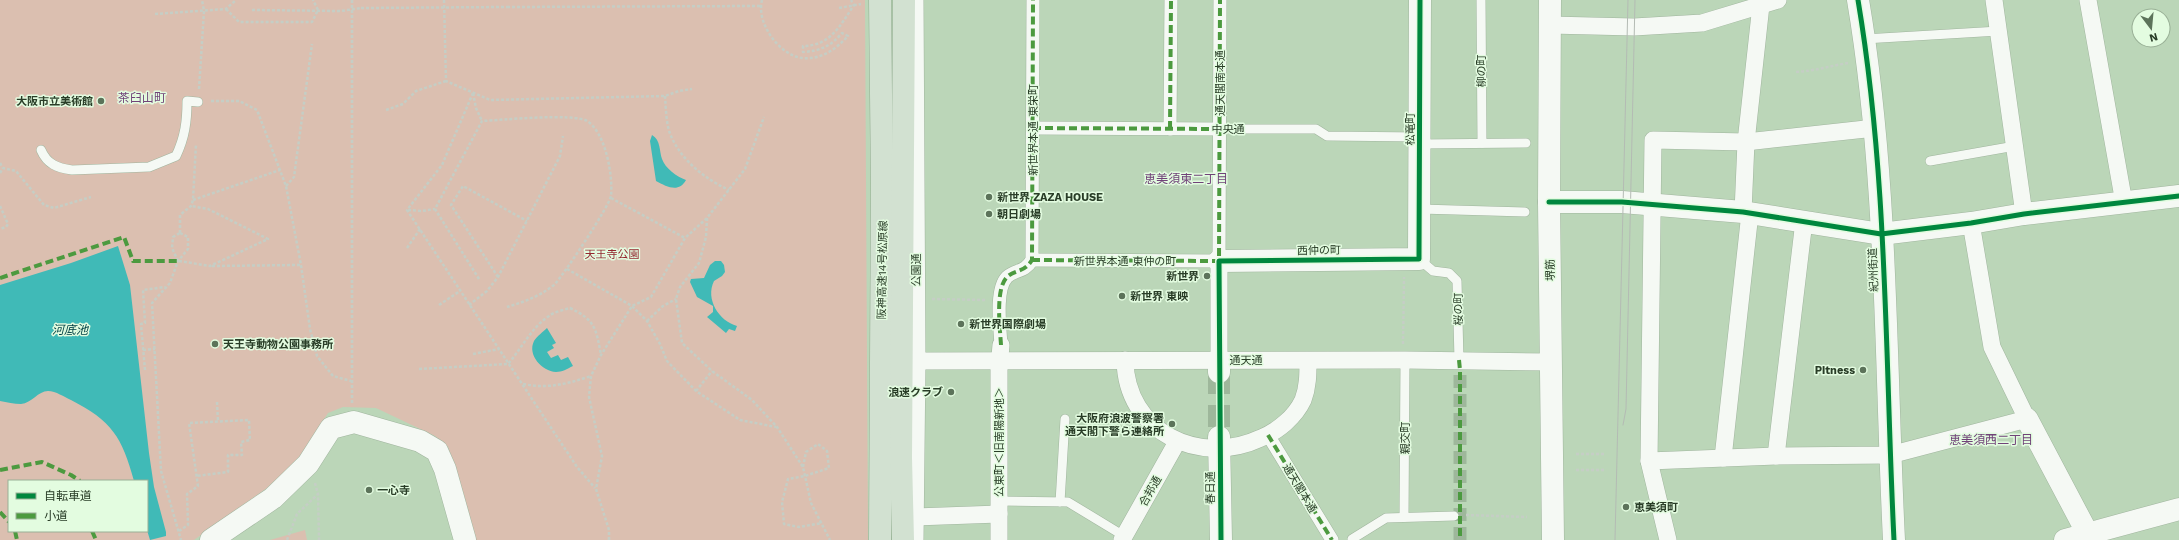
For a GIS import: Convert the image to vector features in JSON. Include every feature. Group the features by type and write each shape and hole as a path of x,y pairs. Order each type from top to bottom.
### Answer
{"highway":[{"name":"阪神高速14号松原線","path":"880,0 882,187 880,540"},
{"name":"阪神高速14号松原線","path":"903,540 901,458 904,0"}],"street":[{"name":"公園通","path":"915,0 917,362 915,540"},
{"name":"新世界本通 東栄町","path":"1032,260 1034,0"},
{"path":"1170,129 1171,0"},
{"name":"通天閣南本通","path":"1219,261 1220,0"},
{"name":"松竜町","path":"1411,258 1420,209 1420,0"},
{"name":"堺筋","path":"1550,0 1549,202 1553,540"},
{"path":"1550,25 1634,27 1702,23 1778,0"},
{"name":"紀州街道","path":"1858,0 1875,128 1882,234 1894,540"},
{"path":"1994,0 2024,214"},
{"path":"2088,0 2124,203"},
{"path":"1723,458 1746,212 1746,142 1761,5"},
{"name":"中央通","path":"1033,128 1220,129"},
{"path":"1668,540 1649,461 1653,140 1746,142 1875,128"},
{"path":"1549,202 1622,202 1746,212 1882,234 1971,223 2024,214 2179,196"},
{"path":"1776,456 1804,221"},
{"path":"1971,223 1992,347 2027,419 2090,537"},
{"name":"西仲の町","path":"1219,261 1411,258"},
{"path":"1000,353 1000,300 1002,282 1008,276 1027,268 1032,260"},
{"name":"新世界本通 東仲の町","path":"1032,260 1219,261"},
{"path":"1219,261 1219,366"},
{"name":"通天通","path":"917,362 1000,353 1219,366 1404,356 1459,365 1551,362"},
{"name":"公東町＜旧南陽新地＞","path":"999,540 1000,353"},
{"path":"1125,360 1130,387 1134,399 1143,414 1153,425 1177,442 1200,447 1220,443 1245,445 1268,435 1292,416 1303,399 1307,382 1308,361"},
{"path":"1649,461 1776,456 1890,456 2027,419"},
{"path":"211,540 273,498 308,464 331,428 354,422 420,441 437,451 445,469 464,540"},
{"name":"通天閣本通","path":"1268,435 1332,540"},
{"name":"合邦通","path":"1123,538 1177,442"},
{"name":"春日通","path":"1220,443 1221,540"},
{"path":"915,517 999,508"},
{"path":"2065,540 2090,537 2179,509"}],"lane":[{"name":"柳の町","path":"1481,0 1482,142"},
{"path":"1864,39 1999,31"},
{"path":"40,150 46,160 61,169 72,170 149,167 176,156 184,135 187,101 198,102"},
{"name":"中央通","path":"1220,129 1316,129 1327,136 1526,143"},
{"path":"1930,161 2015,146"},
{"path":"1420,209 1525,212"},
{"name":"桜の町","path":"1411,258 1433,271 1448,273 1457,280 1459,365"},
{"name":"親交町","path":"1404,356 1404,517"},
{"path":"1060,502 1065,419"},
{"path":"999,508 1068,502 1123,538"},
{"path":"1352,539 1386,518 1457,516"}],"path":[{"path":"155,14 226,9 236,0"},
{"path":"313,0 318,10"},
{"path":"352,0 351,382 354,422"},
{"path":"444,0 446,81"},
{"path":"762,0 761,6 764,24 774,40 786,50 801,58 827,54 848,36 842,33 835,42 824,48 803,52 803,46 822,43 831,37 854,5 851,0"},
{"path":"252,10 341,11 361,8 761,6"},
{"path":"226,9 239,22 312,22 318,10"},
{"path":"286,186 294,177 312,44"},
{"path":"1796,72 1818,70 1830,66 1867,61"},
{"path":"386,110 403,104 416,91 446,81 490,100 665,96 679,91 692,89"},
{"path":"473,93 476,108 482,120"},
{"path":"408,210 442,165 473,93"},
{"path":"665,96 670,136 681,153 696,169 717,185 729,190"},
{"path":"198,102 239,101 257,110 286,186 301,265 310,328 318,356 332,376 351,382"},
{"path":"482,120 570,117 587,121 598,133 607,155 611,174 611,198 567,269 554,285 531,300 507,307"},
{"path":"596,489 602,456 589,397 591,376 601,355 632,306 651,297 685,238 707,218 745,169 764,117"},
{"path":"435,209 482,120"},
{"path":"469,305 487,290 498,277 560,156 563,136"},
{"path":"0,163 3,168 16,171 44,205 54,208 91,197"},
{"path":"0,173 3,168"},
{"path":"193,200 280,170"},
{"path":"498,277 451,205 464,186 527,221"},
{"path":"611,198 685,238"},
{"path":"0,206 8,224 6,227 0,229"},
{"path":"180,233 180,215 191,206 208,209 268,239 210,266"},
{"path":"408,210 422,211 435,209"},
{"path":"435,209 479,279"},
{"path":"408,210 469,305 577,467 596,489 609,530 609,540"},
{"path":"707,218 706,237 699,263 680,287 676,299 682,343 712,371 752,400 777,427 802,467 811,503 830,540"},
{"path":"407,248 420,229"},
{"path":"178,261 172,248 173,237 180,233"},
{"path":"180,233 188,237 188,249 178,261 170,283 152,303 161,471 181,540"},
{"path":"1404,356 1411,258"},
{"path":"178,261 210,266 301,265"},
{"path":"567,269 632,306 647,321 667,361 696,391 740,420 777,427"},
{"path":"144,370 141,324 145,323 143,290 166,287"},
{"path":"439,305 460,291"},
{"path":"647,321 663,306 676,299"},
{"path":"925,299 1000,300"},
{"path":"420,369 508,364 519,351 532,330 550,315 570,308 586,316 598,334 601,355"},
{"path":"143,350 155,349"},
{"path":"473,354 499,349"},
{"path":"696,391 712,371"},
{"path":"522,384 539,387 559,386 591,376"},
{"path":"217,402 218,422"},
{"path":"179,531 188,525 187,494 198,486 196,476 189,423 249,420 250,440 241,442 242,455 228,455 228,472 196,476"},
{"path":"802,467 806,452 818,444 827,451 829,468 805,476 788,479 782,502 784,524 799,527 822,523"},
{"path":"1576,454 1606,454"},
{"path":"308,464 318,494 318,540"},
{"path":"1576,470 1606,470"},
{"path":"287,540 297,514 318,494"},
{"path":"1457,516 1527,517"}],"green space":[{"name":"天王寺公園","path":"0,0 865,0 868,540 473,540 448,447 435,436 376,408 343,407 328,413 299,458 267,488 194,540 0,540"},
{"path":"305,530 307,540 270,540"}],"water":[{"path":"652,135 657,140 662,159 666,166 679,177 686,180 683,184 676,188 668,187 656,181 650,141"},
{"name":"河底池","path":"118,246 130,285 149,453 154,487 166,536 150,540 148,532 148,480 134,480 130,466 120,442 106,423 85,408 60,394 51,391 41,393 28,402 21,404 0,401 0,285 71,263"},
{"path":"715,261 721,261 724,265 725,272 714,281 712,288 711,295 715,308 725,319 737,326 735,331 729,329 726,333 707,317 713,312 713,306 697,297 690,282 691,279 704,278 710,265"},
{"path":"547,328 556,343 552,345 554,348 547,352 551,358 558,355 561,360 568,357 573,366 562,371 551,371 541,365 534,357 532,346 534,341"}],"tunnel":[{"path":"1460,370 1460,540"},
{"path":"1219,372 1219,437"}],"tram line":[{"path":"1615,540 1628,0"},
{"path":"1623,425 1626,409 1635,0"}],"marked path":[{"path":"1001,345 999,309 1003,283 1007,277 1026,267 1032,260 1033,0"},
{"path":"1170,129 1171,0"},
{"path":"1032,260 1219,261 1220,0"},
{"path":"1033,128 1220,129"},
{"path":"0,278 124,237 133,261 178,261"},
{"path":"1459,360 1460,540"},
{"path":"1268,435 1332,540"},
{"path":"0,470 42,462 78,480"},
{"path":"0,512 8,521"},
{"path":"15,532 17,540"},
{"path":"92,532 96,540"}],"cycle path":[{"path":"1221,540 1219,261 1419,259 1420,0"},
{"path":"1858,0 1868,67 1880,202 1884,269 1894,540"},
{"path":"1549,202 1622,202 1743,212 1881,234 1971,223 2024,214 2179,196"}],"place":[{"name":"大阪市立美術館","path":"101,101"},
{"name":"新世界 ZAZA HOUSE","path":"989,197"},
{"name":"朝日劇場","path":"989,214"},
{"name":"新世界","path":"1207,276"},
{"name":"新世界 東映","path":"1122,296"},
{"name":"新世界国際劇場","path":"961,324"},
{"name":"天王寺動物公園事務所","path":"215,344"},
{"name":"Pitness","path":"1863,370"},
{"name":"浪速クラブ","path":"951,392"},
{"name":"大阪府浪波警察署 通天閣下警ら連絡所","path":"1172,424"},
{"name":"一心寺","path":"369,490"},
{"name":"恵美須町","path":"1626,507"}],"district":[{"name":"茶臼山町","path":"142,98"},
{"name":"恵美須東二丁目","path":"1186,179"},
{"name":"恵美須西二丁目","path":"1991,440"}]}
